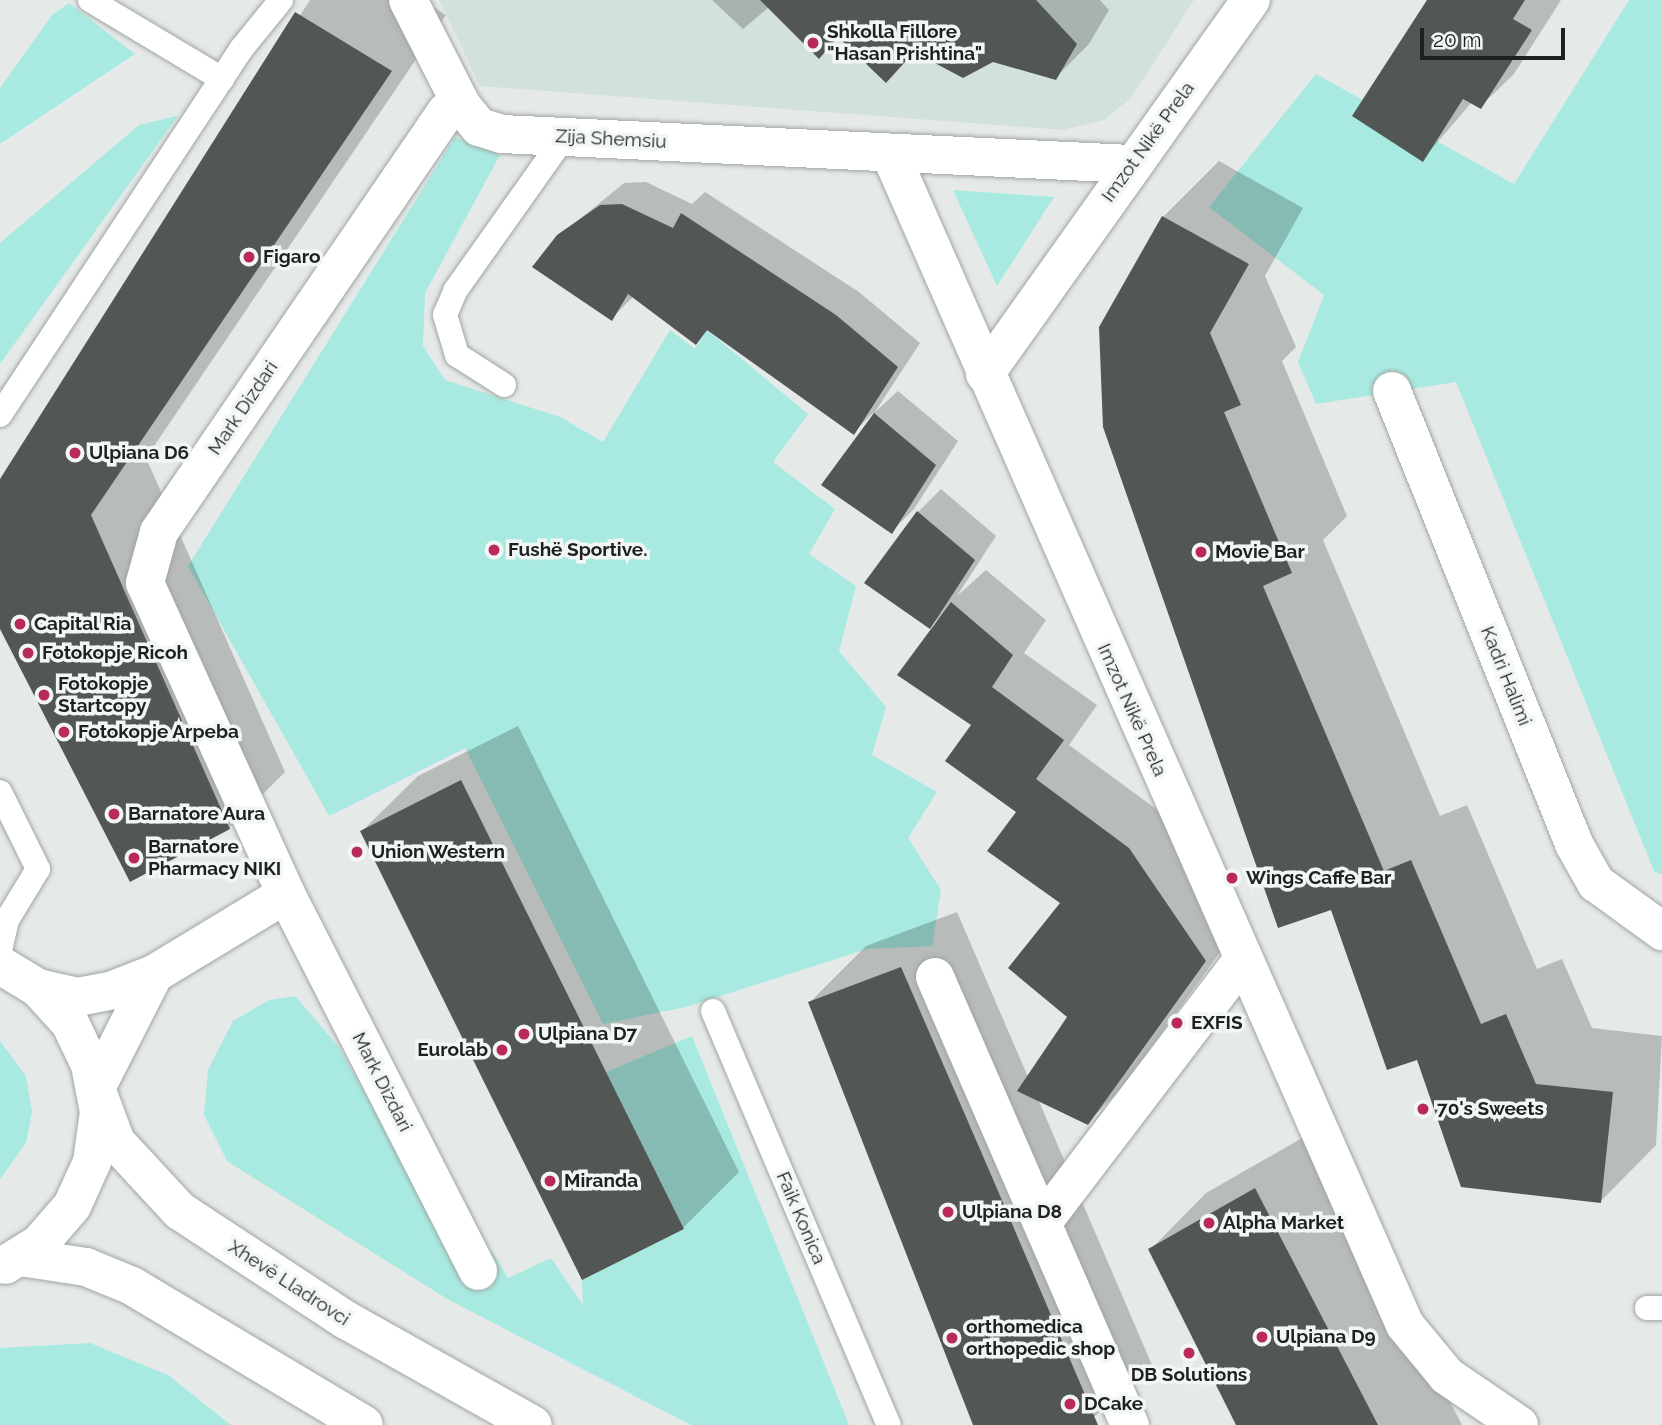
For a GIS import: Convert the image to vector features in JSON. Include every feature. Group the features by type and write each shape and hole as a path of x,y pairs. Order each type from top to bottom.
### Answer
{"street":[{"name":"Zija Shemsiu","path":"408,0 462,106 479,127 564,137 1132,164"},
{"name":"Imzot Nikë Prela","path":"1251,0 985,374 1405,1325 1447,1376 1519,1425"},
{"name":"Mark Dizdari","path":"462,106 446,112 159,532 145,583 286,894 478,1271"},
{"path":"890,153 985,374"},
{"name":"Kadri Halimi","path":"1392,391 1574,844 1596,883 1662,931"},
{"path":"0,965 38,988 78,997 154,974 286,894"},
{"path":"1043,1222 1242,961"},
{"path":"10,1262 58,1226 84,1185 97,1137 96,1088 154,974"},
{"path":"935,977 1130,1425"},
{"name":"Xhevë Lladrovci","path":"38,988 70,1023 116,1142 180,1211 346,1320 533,1425"},
{"path":"10,1262 86,1267 132,1286 364,1425"}],"lane":[{"path":"90,0 222,79"},
{"path":"0,415 222,79 281,0"},
{"path":"504,385 457,355 445,315 455,291 564,137"},
{"path":"0,792 38,869 7,920 0,951"},
{"name":"Faik Konica","path":"713,1011 889,1425"}],"shaded area":[{"name":"Shkolla Fillore \"Hasan Prishtina\"","path":"439,0 1194,0 1131,98 1104,120 1063,130 480,86"},
{"path":"1629,0 1662,0 1662,875 1654,871 1456,382 1316,404 1298,362 1324,295 1209,207 1316,74 1514,184"},
{"path":"69,3 135,54 0,144 0,88 52,15"},
{"path":"177,116 0,364 0,243 139,125"},
{"path":"455,137 500,155 425,293 423,346 445,380 560,417 603,442 670,330 695,349 707,330 808,414 773,462 835,509 809,554 856,586 839,651 886,707 872,755 937,792 908,838 941,890 932,946 867,949 686,1007 603,1024 465,748 329,816 188,566"},
{"path":"953,190 1054,197 997,286"},
{"path":"295,996 338,1046 461,1263 492,1252 508,1278 551,1258 583,1305 582,1280 684,1229 606,1072 692,1036 849,1425 691,1425 449,1300 227,1161 204,1115 208,1070 233,1021 269,1000"},
{"path":"0,1041 26,1076 32,1112 26,1143 0,1179"},
{"path":"90,1343 168,1375 231,1425 0,1425 0,1348"}],"building":[{"path":"760,0 1036,0 1077,44 1056,80 993,62 963,78 914,52 886,83 838,37 819,59"},
{"path":"1427,0 1525,0 1513,19 1532,30 1481,109 1463,99 1423,162 1352,116"},
{"name":"Ulpiana D6","path":"295,12 392,71 91,515 230,829 130,882 0,629 0,479"},
{"path":"622,204 673,228 681,213 836,315 898,367 854,435 707,330 696,345 628,294 612,321 532,267 557,235 600,205"},
{"path":"1162,216 1249,264 1210,333 1241,405 1224,412 1292,573 1263,586 1384,871 1411,860 1481,1024 1506,1014 1536,1084 1613,1092 1601,1203 1461,1187 1417,1060 1387,1070 1331,910 1278,928 1103,427 1099,327"},
{"path":"874,413 936,465 892,534 821,485"},
{"path":"917,511 975,560 930,629 864,583"},
{"path":"951,602 1013,655 992,687 1064,740 1036,779 1129,848 1206,961 1088,1125 1017,1091 1067,1017 1008,968 1060,903 987,851 1016,812 945,761 971,725 897,675"},
{"name":"Ulpiana D7","path":"461,780 684,1229 582,1280 360,831"},
{"name":"Ulpiana D8","path":"901,967 1098,1425 973,1425 808,1002"},
{"name":"Ulpiana D9","path":"1255,1188 1378,1425 1236,1425 1148,1249"}],"place":[{"name":"Shkolla Fillore \"Hasan Prishtina\"","path":"813,43"},
{"name":"Figaro","path":"249,257"},
{"name":"Ulpiana D6","path":"75,453"},
{"name":"Fushë Sportive.","path":"494,550"},
{"name":"Movie Bar","path":"1201,552"},
{"name":"Capital Ria","path":"20,624"},
{"name":"Fotokopje Ricoh","path":"28,653"},
{"name":"Fotokopje Startcopy","path":"44,695"},
{"name":"Fotokopje Arpeba","path":"64,732"},
{"name":"Barnatore Aura","path":"114,814"},
{"name":"Union Western","path":"357,852"},
{"name":"Barnatore Pharmacy NIKI","path":"134,858"},
{"name":"Wings Caffe Bar","path":"1232,878"},
{"name":"EXFIS","path":"1177,1023"},
{"name":"Ulpiana D7","path":"524,1034"},
{"name":"Eurolab","path":"502,1050"},
{"name":"70's Sweets","path":"1423,1109"},
{"name":"Miranda","path":"550,1181"},
{"name":"Ulpiana D8","path":"948,1212"},
{"name":"Alpha Market","path":"1209,1223"},
{"name":"Ulpiana D9","path":"1262,1337"},
{"name":"orthomedica orthopedic shop","path":"952,1338"},
{"name":"DB Solutions","path":"1189,1353"},
{"name":"DCake","path":"1070,1404"}]}
